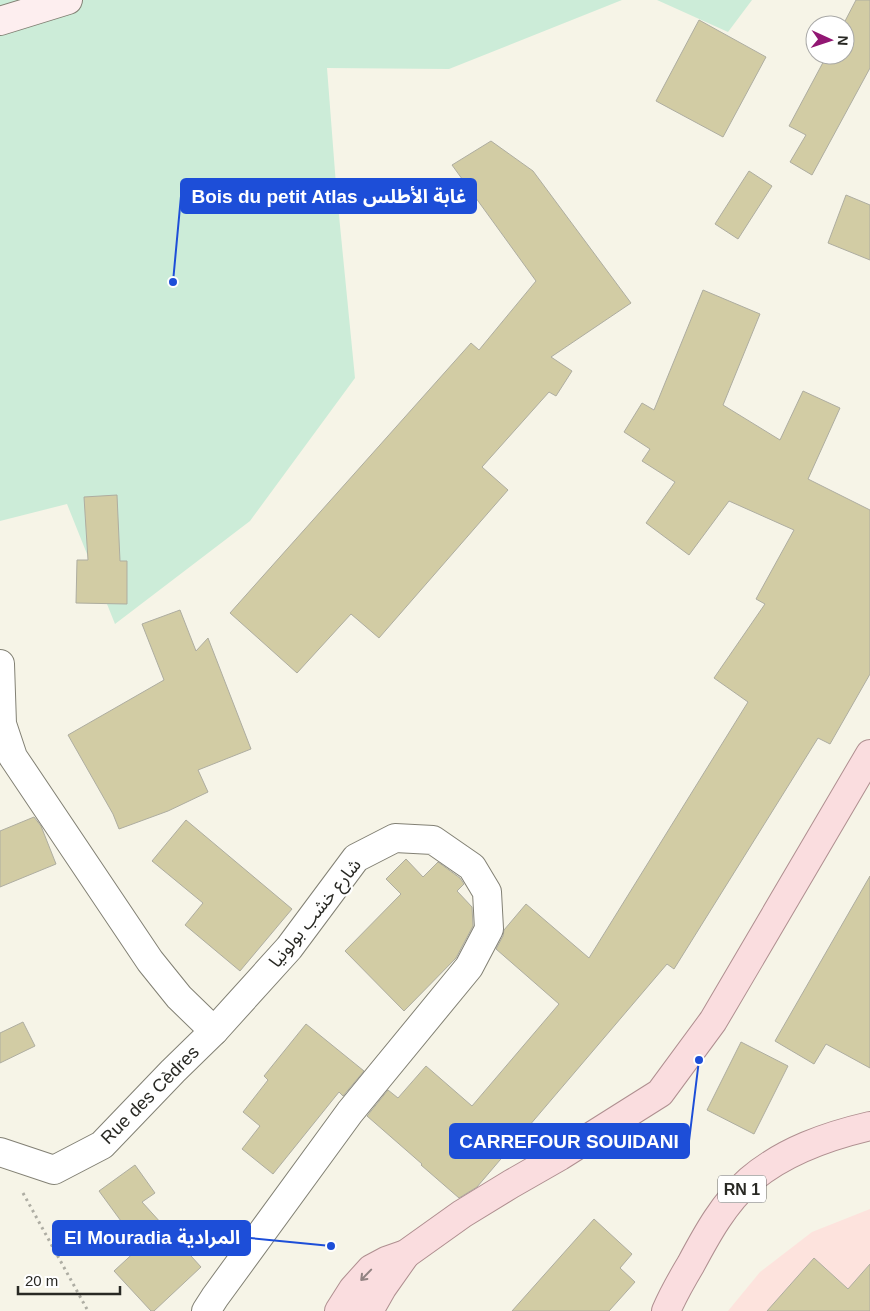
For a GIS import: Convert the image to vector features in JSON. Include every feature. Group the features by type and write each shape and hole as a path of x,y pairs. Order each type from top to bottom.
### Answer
{"main road":[{"path":"339,1311 353,1289 371,1269 406,1254 462,1214 560,1156 660,1092 713,1021 870,754"},
{"name":"RN 1","path":"666,1311 712,1226 750,1180 787,1156 814,1143 838,1133 870,1126"},
{"path":"368,1311 406,1254"}],"street":[{"path":"0,21 68,0"},
{"path":"0,664 2,724 12,757 150,961 179,997 214,1031"},
{"name":"شارع خشب بولونيا","path":"206,1311 350,1112 469,966 489,929 487,892 472,867 433,840 395,838 356,858 288,948 214,1031"},
{"name":"Rue des Cèdres","path":"0,1152 54,1170 102,1146 214,1031"}],"path":[{"path":"0,1152 88,1311"}],"shaded area":[{"path":"870,1209 870,1311 728,1311 760,1272 812,1232"}],"green space":[{"path":"0,0 622,0 449,69 327,68 336,185 355,378 250,521 115,624 67,504 0,521"},
{"path":"657,0 752,0 728,32"}],"building":[{"path":"856,0 870,0 870,68 812,175 790,162 806,135 789,126 822,65 855,65 855,15 848,15"},
{"path":"699,20 766,57 723,137 656,101"},
{"path":"491,141 533,171 631,303 551,357 572,371 556,396 549,392 482,467 508,490 379,638 351,614 297,673 230,613 471,343 479,350 536,281 452,165"},
{"path":"749,171 772,186 738,239 715,224"},
{"path":"846,195 870,205 870,260 828,243"},
{"path":"703,290 760,314 723,405 780,440 803,391 840,408 808,479 870,510 870,674 830,744 818,738 674,969 667,964 477,1187 459,1198 367,1116 388,1090 398,1098 426,1066 472,1106 559,1004 496,949 504,930 526,904 589,958 748,702 714,678 765,604 756,599 794,530 729,501 689,555 646,523 675,482 642,461 650,449 624,432 642,403 654,410"},
{"path":"117,495 120,561 127,561 127,604 76,603 77,560 88,560 84,497"},
{"path":"180,610 196,651 208,638 251,749 198,770 208,792 168,811 119,829 113,814 68,735 164,680 142,624"},
{"path":"34,817 41,826 56,864 0,887 0,831"},
{"path":"186,820 292,909 240,971 185,925 203,903 152,861"},
{"path":"406,859 423,877 438,862 460,878 464,884 457,891 472,907 473,926 456,958 404,1011 345,951 401,894 386,879"},
{"path":"870,876 870,1068 826,1044 814,1064 775,1041"},
{"path":"23,1022 35,1046 0,1063 0,1033"},
{"path":"306,1024 364,1071 343,1096 339,1092 273,1174 242,1149 260,1126 243,1112 268,1080 264,1076"},
{"path":"741,1042 788,1066 754,1134 707,1110"},
{"path":"135,1165 155,1193 142,1202 201,1267 154,1311 151,1311 114,1271 140,1247 99,1191"},
{"path":"594,1219 632,1254 620,1268 635,1282 609,1311 512,1311"},
{"path":"814,1258 848,1289 870,1264 870,1311 767,1311"}],"place":[{"name":"Bois du petit Atlas غابة الأطلس","path":"173,282"},
{"name":"CARREFOUR SOUIDANI","path":"699,1060"},
{"name":"El Mouradia المرادية","path":"331,1246"}]}
